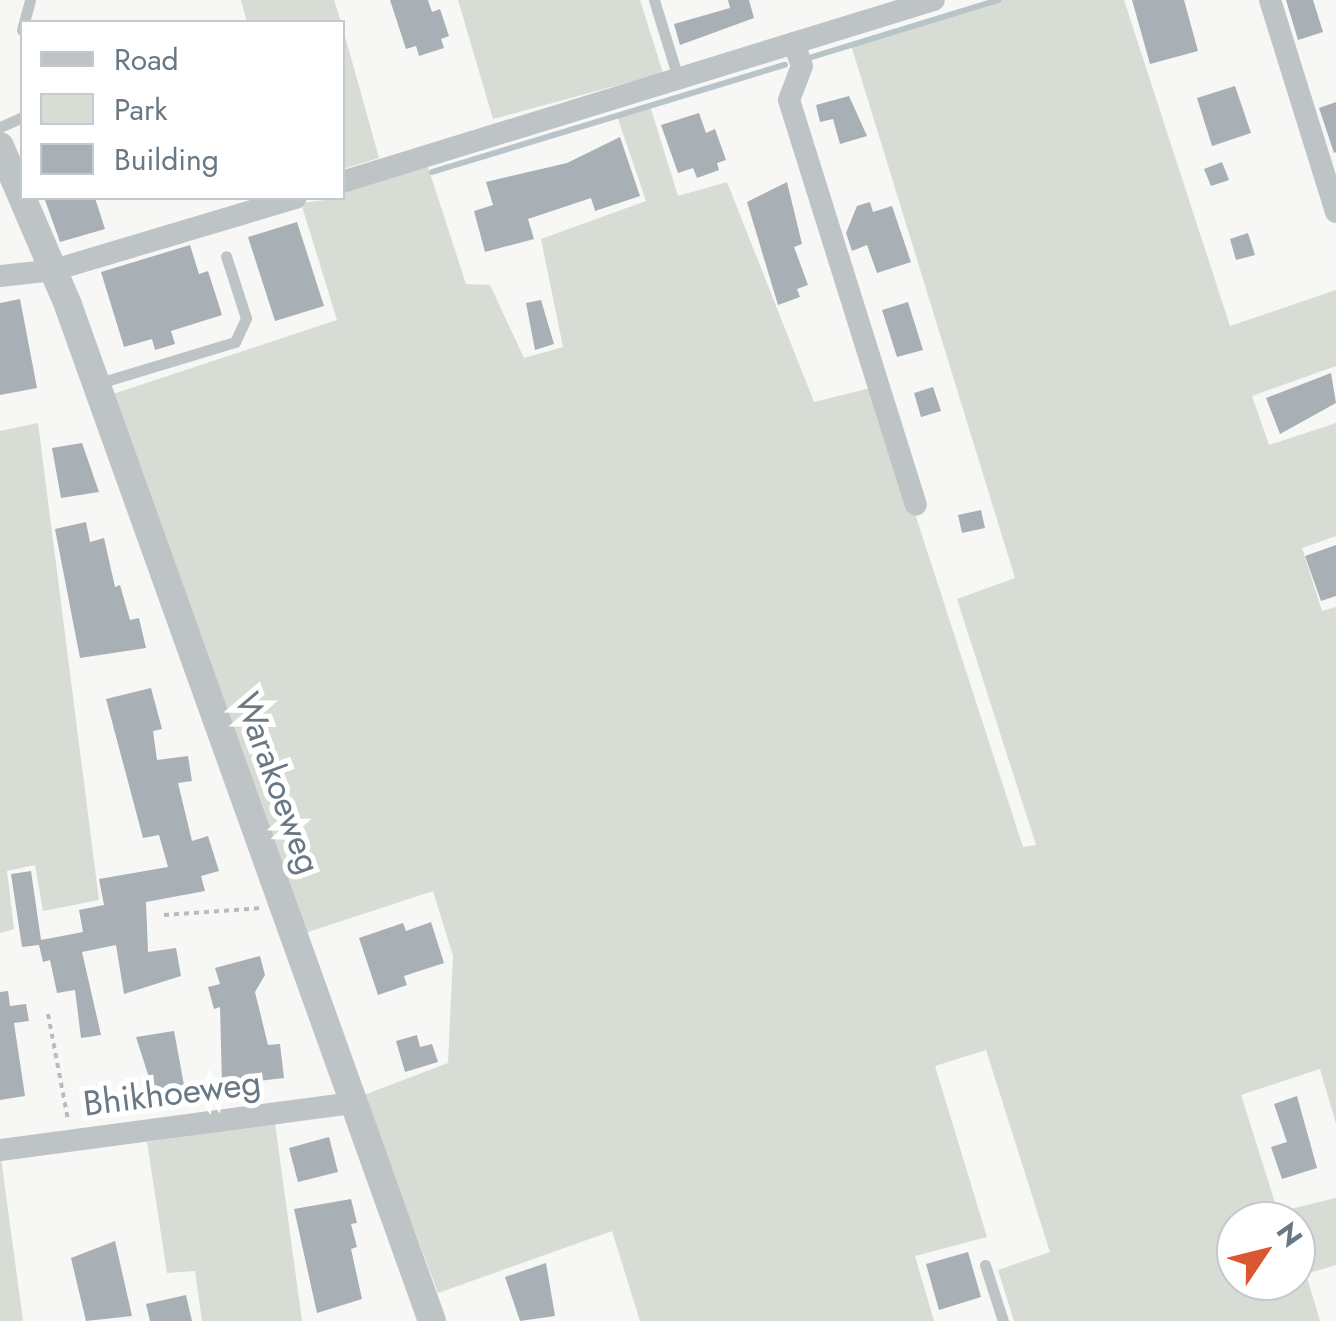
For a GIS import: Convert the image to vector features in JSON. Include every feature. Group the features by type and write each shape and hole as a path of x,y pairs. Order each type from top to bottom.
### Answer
{"street":[{"path":"345,181 934,0"},
{"path":"1270,0 1336,212"},
{"path":"794,43 802,66 789,100 916,505"},
{"name":"Warakoeweg","path":"0,146 20,192"},
{"name":"Warakoeweg","path":"24,200 96,384 432,1321"},
{"path":"0,276 54,270 233,206 279,200"},
{"name":"Bhikhoeweg","path":"0,1150 352,1103"}],"lane":[{"path":"654,0 678,78"},
{"path":"96,384 235,342 246,318 226,256"},
{"path":"985,1265 1003,1321"}],"path":[{"path":"164,915 280,902"},
{"path":"48,1014 72,1140"}],"green space":[{"path":"241,0 334,0 340,20 246,20"},
{"path":"458,0 640,0 663,73 493,119"},
{"path":"999,0 1124,0 1230,326 1336,290 1336,366 1252,396 1269,445 1336,423 1336,536 1302,548 1322,611 1336,607 1336,1124 1320,1069 1241,1095 1275,1201 1216,1201 1216,1301 1314,1301 1320,1321 1014,1321 998,1270 1050,1252 986,1050 935,1066 987,1237 915,1256 934,1321 640,1321 612,1231 438,1293 364,1095 448,1063 453,956 433,891 302,934 110,395 337,320 301,203 345,200 345,189 427,164 466,284 490,285 524,358 563,347 541,239 646,201 617,116 650,106 678,196 727,182 814,402 874,387 1023,847 1036,845 957,599 1015,578 851,45"},
{"path":"345,36 379,158 345,168"},
{"path":"38,423 99,900 43,911 35,865 7,871 14,929 0,933 0,431"},
{"path":"275,1123 302,1321 202,1321 195,1271 167,1273 147,1142"},
{"path":"1,1158 23,1321 0,1321"},
{"path":"1336,1198 1336,1265 1316,1271 1316,1203"}],"building":[{"path":"390,0 428,0 432,12 440,9 449,36 441,39 444,48 419,56 416,46 406,49"},
{"path":"728,0 749,0 754,18 680,45 674,24 730,8"},
{"path":"1132,0 1184,0 1198,51 1150,64"},
{"path":"1286,0 1313,0 1323,32 1298,40"},
{"path":"1235,86 1251,133 1212,146 1197,98"},
{"path":"849,96 867,136 840,144 833,119 820,122 816,105"},
{"path":"1336,102 1336,152 1334,153 1319,108"},
{"path":"699,113 706,133 715,129 726,160 717,163 719,170 697,178 693,168 678,173 661,125"},
{"path":"620,137 640,196 595,211 591,198 528,219 534,239 485,252 474,211 493,205 486,182 567,163"},
{"path":"1222,162 1229,180 1211,186 1204,169"},
{"path":"787,182 802,244 794,247 808,285 797,289 800,297 778,305 747,202"},
{"path":"45,200 96,200 105,229 60,242"},
{"path":"870,202 873,212 892,206 911,262 877,273 867,245 852,251 846,233 857,206"},
{"path":"297,222 324,306 275,321 248,237"},
{"path":"1248,233 1255,255 1236,260 1230,239"},
{"path":"190,245 199,274 208,271 222,315 171,331 175,344 155,350 152,339 124,347 101,272"},
{"path":"20,299 37,388 0,395 0,303"},
{"path":"541,300 554,344 535,350 526,303"},
{"path":"908,302 923,350 897,357 882,310"},
{"path":"1331,373 1336,403 1280,434 1266,398"},
{"path":"933,387 941,411 921,417 914,393"},
{"path":"82,443 99,492 61,498 52,448"},
{"path":"981,510 985,528 962,533 958,515"},
{"path":"86,522 90,542 104,538 115,587 120,585 130,620 139,618 146,648 80,658 55,529"},
{"path":"1336,545 1336,596 1321,601 1305,556"},
{"path":"151,688 162,729 153,731 157,760 188,756 192,781 178,783 192,841 208,836 219,871 201,876 205,891 146,902 148,952 176,948 181,976 124,994 116,945 82,952 101,1035 81,1038 75,990 57,993 50,960 43,962 39,945 22,947 11,874 31,871 41,940 83,932 79,910 104,905 99,879 168,867 159,835 143,838 106,699"},
{"path":"431,922 444,963 404,976 407,985 378,995 359,938 403,923 406,931"},
{"path":"260,956 265,975 255,992 268,1045 280,1044 284,1078 222,1085 220,1007 214,1009 208,987 220,984 215,968"},
{"path":"8,991 10,1006 26,1004 29,1021 14,1023 25,1096 0,1100 0,992"},
{"path":"174,1031 184,1085 153,1090 136,1037"},
{"path":"417,1035 420,1047 432,1044 438,1062 405,1072 396,1041"},
{"path":"1297,1096 1317,1168 1282,1179 1271,1147 1287,1142 1274,1104"},
{"path":"329,1137 338,1172 298,1182 289,1148"},
{"path":"351,1199 357,1223 351,1224 357,1247 351,1249 362,1299 317,1313 294,1209"},
{"path":"115,1241 132,1316 86,1321 71,1258"},
{"path":"968,1252 981,1297 939,1310 926,1264"},
{"path":"546,1263 555,1316 520,1321 505,1277"},
{"path":"186,1295 192,1321 150,1321 146,1304"}],"waterway":[{"path":"812,57 999,0"},
{"path":"432,172 785,65"}]}
